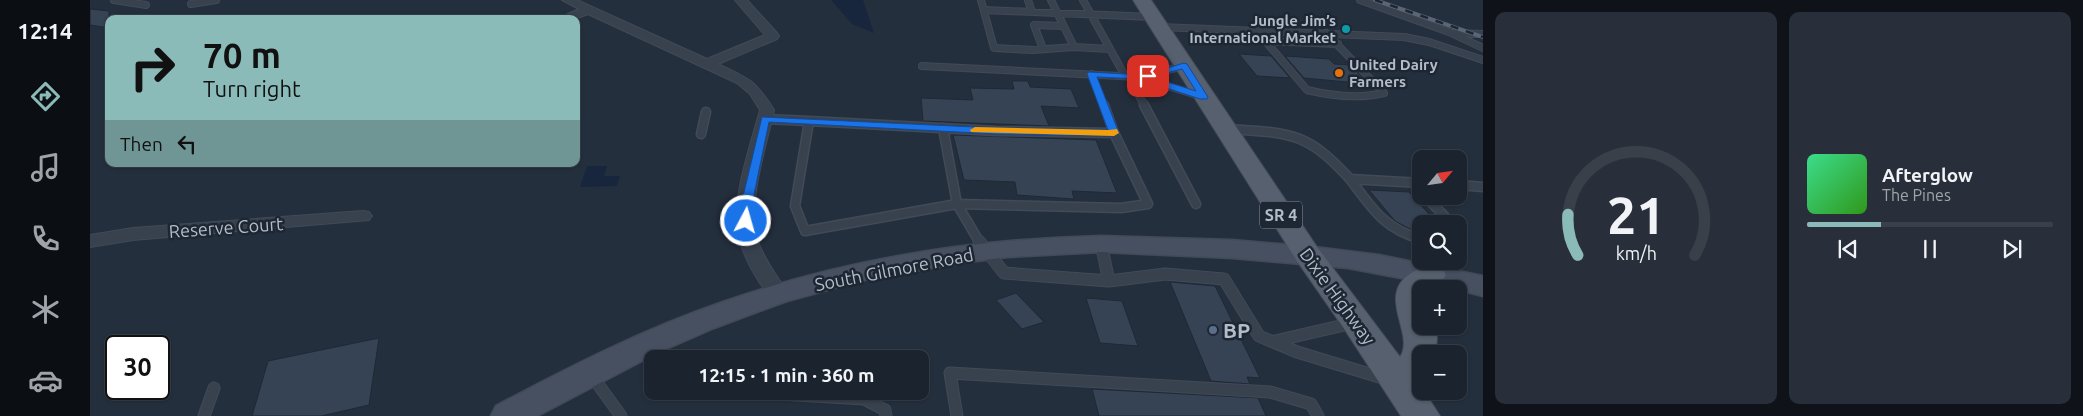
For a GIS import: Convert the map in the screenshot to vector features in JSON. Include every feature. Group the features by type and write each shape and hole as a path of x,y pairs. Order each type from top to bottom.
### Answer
{"main road":[{"name":"Dixie Highway","path":"1142,0 1224,129 1307,254 1357,322 1421,416"},
{"name":"South Gilmore Road","path":"508,416 588,372 691,326 778,294 887,267 984,251 1101,244 1181,246 1307,254 1362,261 1483,286"},
{"path":"1400,384 1419,356 1420,337 1412,311 1414,285 1432,275"}],"street":[{"path":"568,0 742,80 756,92 767,110 746,209 746,233 759,268 778,294"},
{"path":"707,64 773,36 741,0"},
{"path":"574,15 588,10"},
{"name":"Reserve Court","path":"90,241 133,234 363,216"}],"lane":[{"path":"114,0 131,1 146,5"},
{"path":"191,4 216,0"},
{"path":"981,0 994,48 1044,49 1074,47 1110,49"},
{"path":"1028,0 1032,12"},
{"path":"1051,0 1074,47"},
{"path":"1082,0 1127,76 1196,204"},
{"path":"1360,0 1450,32 1483,48"},
{"path":"984,10 1090,14 1257,31 1404,37 1437,44 1483,60"},
{"path":"1044,49 1034,25 1063,26"},
{"path":"1257,31 1307,90 1317,93 1374,96 1384,92 1326,33"},
{"path":"1450,32 1483,34"},
{"path":"1266,41 1338,44"},
{"path":"922,66 1139,77 1204,97"},
{"path":"1139,77 1184,66"},
{"path":"809,121 795,206 805,230 957,204 1121,208 1148,204 1114,133 1092,74"},
{"path":"701,134 706,112"},
{"path":"765,119 996,131 1114,133"},
{"path":"943,128 957,204 984,251 1004,273 1109,281 1164,274 1224,279 1260,336 1276,341 1297,352 1400,384"},
{"path":"1224,129 1288,134 1309,141 1322,150 1350,179 1385,225 1412,237"},
{"path":"1350,179 1412,182"},
{"path":"1468,186 1483,187"},
{"path":"1434,205 1443,215"},
{"path":"1101,244 1109,281"},
{"path":"1276,341 1357,322"},
{"path":"588,372 621,416"},
{"path":"957,416 950,373 1270,392 1311,404 1318,416"},
{"path":"204,416 214,388"},
{"path":"866,400 885,410 886,416"}],"water":[{"path":"831,0 863,0 874,33 852,24"},
{"path":"587,166 607,166 604,176 620,176 617,186 580,187"}],"building":[{"path":"90,9 109,11 109,15 105,15 105,27 90,25"},
{"path":"1239,54 1271,56 1290,78 1257,76"},
{"name":"United Dairy Farmers","path":"1285,56 1329,59 1334,64 1350,65 1369,84 1304,78"},
{"path":"1012,81 1028,81 1030,87 1071,89 1079,108 1041,106 1049,126 923,121 921,98 973,100 970,88 1014,89"},
{"path":"953,135 1096,140 1117,193 1072,191 1074,199 1017,195 1015,182 964,180"},
{"path":"1369,190 1409,192 1412,195 1412,205 1421,205 1430,215 1412,215 1412,229 1395,221"},
{"name":"BP","path":"1170,282 1215,286 1260,378 1247,377 1250,384 1211,381"},
{"path":"1016,293 1044,322 1022,329 996,300"},
{"path":"1086,298 1122,301 1138,346 1100,343"},
{"path":"379,338 369,405 321,416 252,416 268,361"},
{"path":"1092,389 1258,398 1266,416 1099,416"}],"railway":[{"path":"1375,0 1483,37"}],"slow traffic":[{"path":"975,130 1114,133 1113,131"}],"place":[{"name":"Jungle Jim’s International Market","path":"1346,29"},
{"name":"United Dairy Farmers","path":"1339,73"},
{"name":"BP","path":"1213,330"}],"route":[{"path":"746,221 746,209 765,119 996,131 1114,133 1092,74 1139,77 1204,97 1184,66 1148,76"}]}
